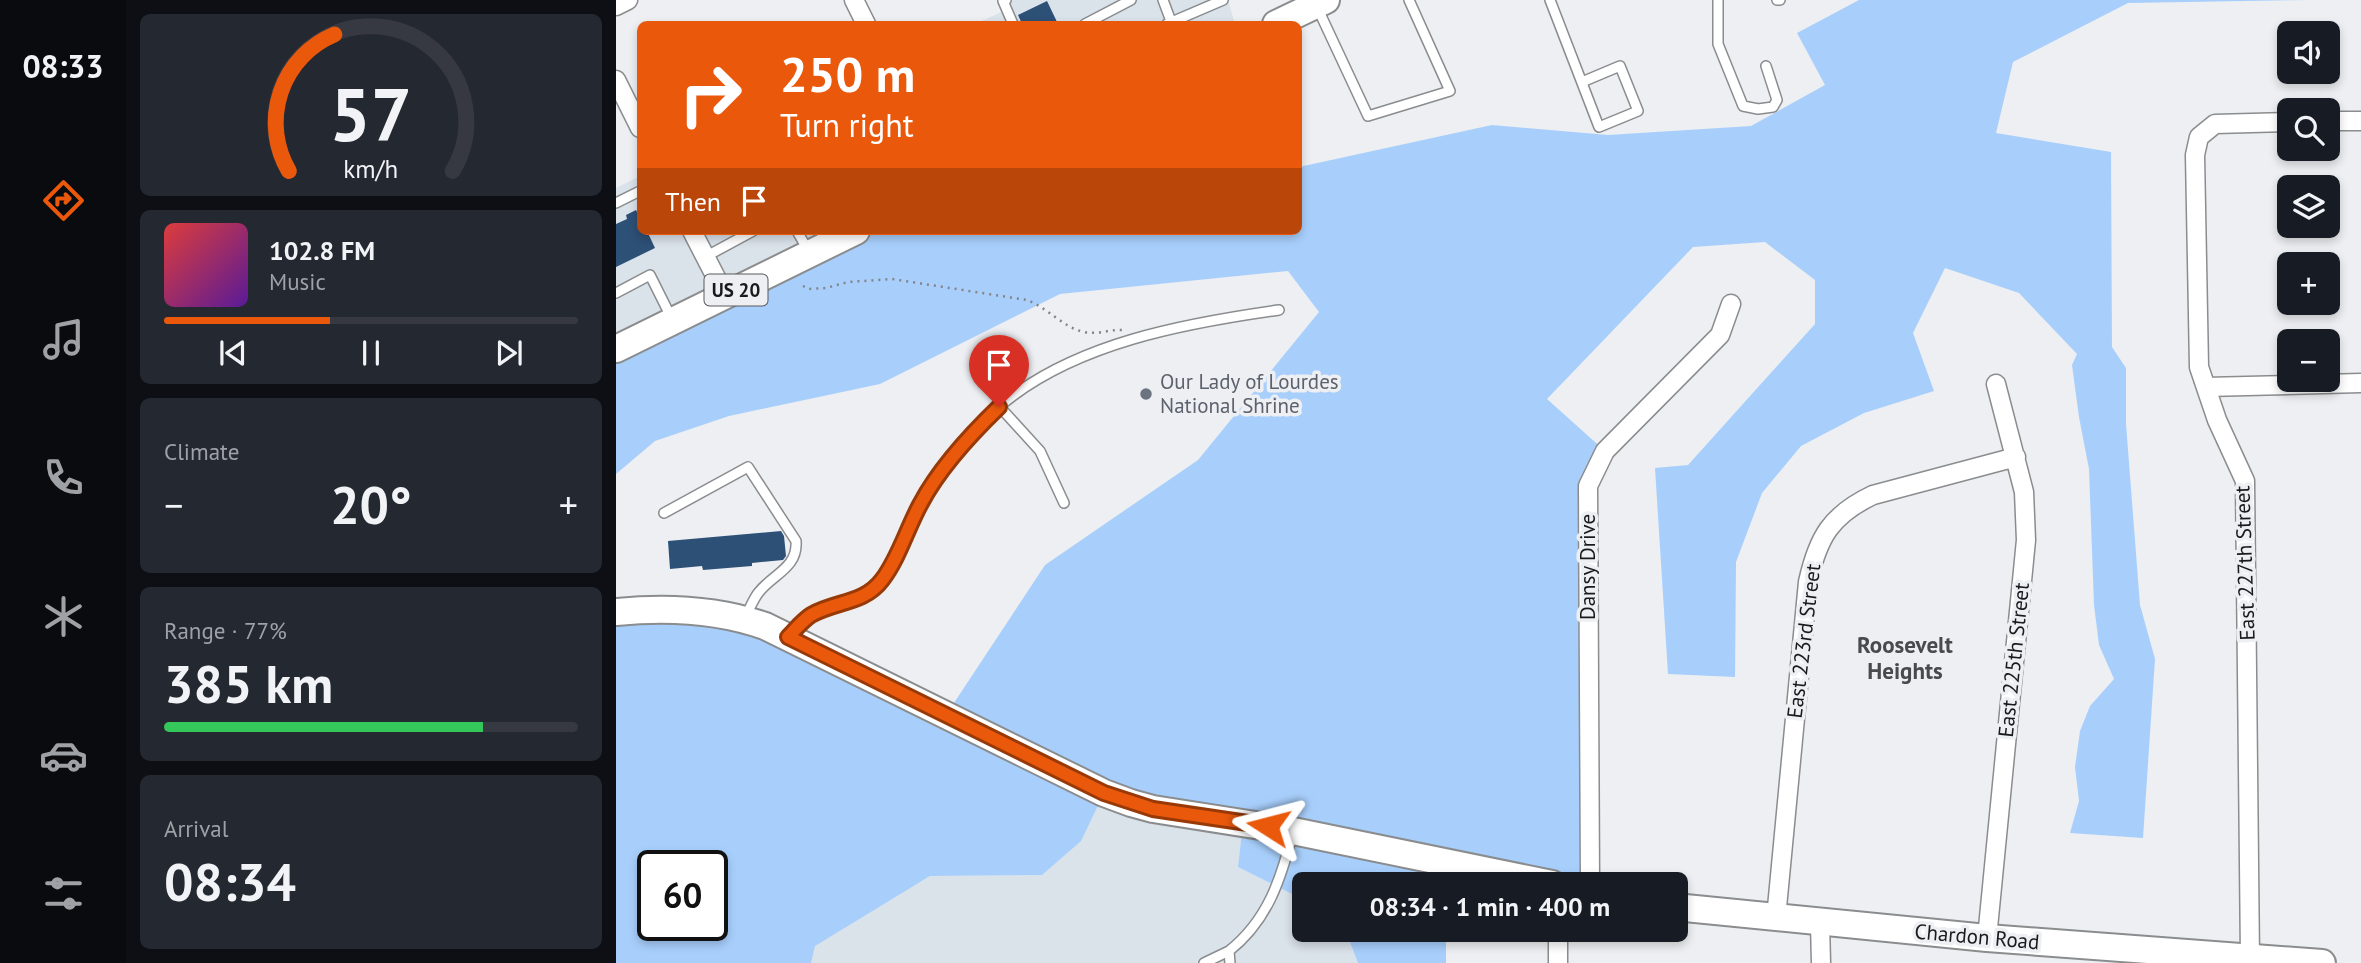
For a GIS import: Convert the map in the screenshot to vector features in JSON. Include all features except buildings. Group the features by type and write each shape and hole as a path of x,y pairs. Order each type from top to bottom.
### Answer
{"main road":[{"path":"1282,21 1313,4"},
{"name":"US 20","path":"616,349 725,295 804,242 837,235"},
{"path":"616,612 676,610 745,618 1104,793 1131,803 1293,831 1493,872"},
{"name":"Chardon Road","path":"1688,908 1987,938 2103,955 2322,963"}],"street":[{"path":"616,6 628,0"},
{"path":"854,0 864,21"},
{"path":"616,80 637,122"},
{"path":"2340,121 2361,121"},
{"name":"East 227th Street","path":"2250,959 2245,481 2217,421 2199,367 2195,155 2199,137 2216,124 2277,122"},
{"path":"694,235 725,295"},
{"name":"Dansy Drive","path":"1590,872 1588,486 1605,451 1720,335 1731,304"},
{"path":"2206,387 2361,383"},
{"name":"East 225th Street","path":"1987,938 2026,540 2024,492 1996,384"},
{"name":"East 223rd Street","path":"1776,918 1808,582 1823,536 1836,517 1852,505 1873,495 2016,457"},
{"path":"1821,923 1821,963"},
{"path":"1558,942 1558,963"}],"lane":[{"path":"1006,0 1003,1 1012,21"},
{"path":"1091,21 1131,0"},
{"path":"1163,0 1169,21"},
{"path":"1177,21 1223,0"},
{"path":"1313,4 1368,116 1450,90 1409,0"},
{"path":"1550,0 1599,127 1638,111 1620,66 1582,82"},
{"path":"1718,0 1718,44 1743,106 1758,109 1773,107 1777,100 1766,66"},
{"path":"616,203 637,192"},
{"path":"705,257 746,235"},
{"path":"616,293 650,275 673,321"},
{"path":"788,637 812,614 859,599 874,589 890,567 932,486 977,428 999,407 1036,380 1070,363 1141,335 1197,321 1279,310"},
{"path":"999,407 1041,451 1064,503"},
{"path":"664,513 748,467 796,541 797,552 790,563 759,592 745,618"},
{"path":"1204,963 1229,951 1253,928 1268,907 1281,878 1293,831"},
{"path":"1229,951 1230,963"}],"path":[{"path":"803,286 809,289 848,282 892,279 1027,300 1043,306 1072,328 1086,333 1121,329 1128,331"}],"shaded area":[{"path":"999,0 1228,0 1234,21 982,21 1004,11"},
{"path":"1859,0 2308,0 2128,3 2013,62 1996,133 2111,152 2112,347 2126,368 2126,424 2140,605 2155,659 2143,838 2070,833 2079,801 2075,767 2080,731 2090,706 2114,679 2099,645 2094,605 2089,469 2072,365 2077,354 2019,293 1945,268 1913,333 1934,391 1864,413 1801,446 1762,493 1736,562 1735,677 1668,674 1655,468 1688,465 1815,324 1815,280 1765,242 1693,247 1547,399 1605,451 1595,468 1590,872 1491,872 1446,863 1446,872 1292,872 1292,894 1238,867 1243,822 1104,793 1081,841 1042,875 930,876 815,946 811,963 616,963 616,612 721,614 946,715 1045,565 1198,460 1319,312 1288,271 1060,294 880,384 729,416 655,441 616,474 616,349 848,235 1302,235 1302,166 1492,125 1608,135 1751,126 1825,85 1797,33"},
{"path":"637,178 637,235 819,235 825,246 616,349 616,188"},
{"path":"1104,793 1243,822 1238,867 1292,894 1292,942 1350,942 1358,963 811,963 814,946 930,876 1042,875"},
{"path":"1350,942 1446,942 1446,963 1358,963"}],"place":[{"name":"Our Lady of Lourdes National Shrine","path":"1146,394"}],"district":[{"name":"Roosevelt Heights","path":"1905,658"}],"route":[{"path":"999,407 977,428 944,468 922,501 890,567 874,589 859,599 812,614 788,637 1104,793 1153,809 1268,826"}]}
